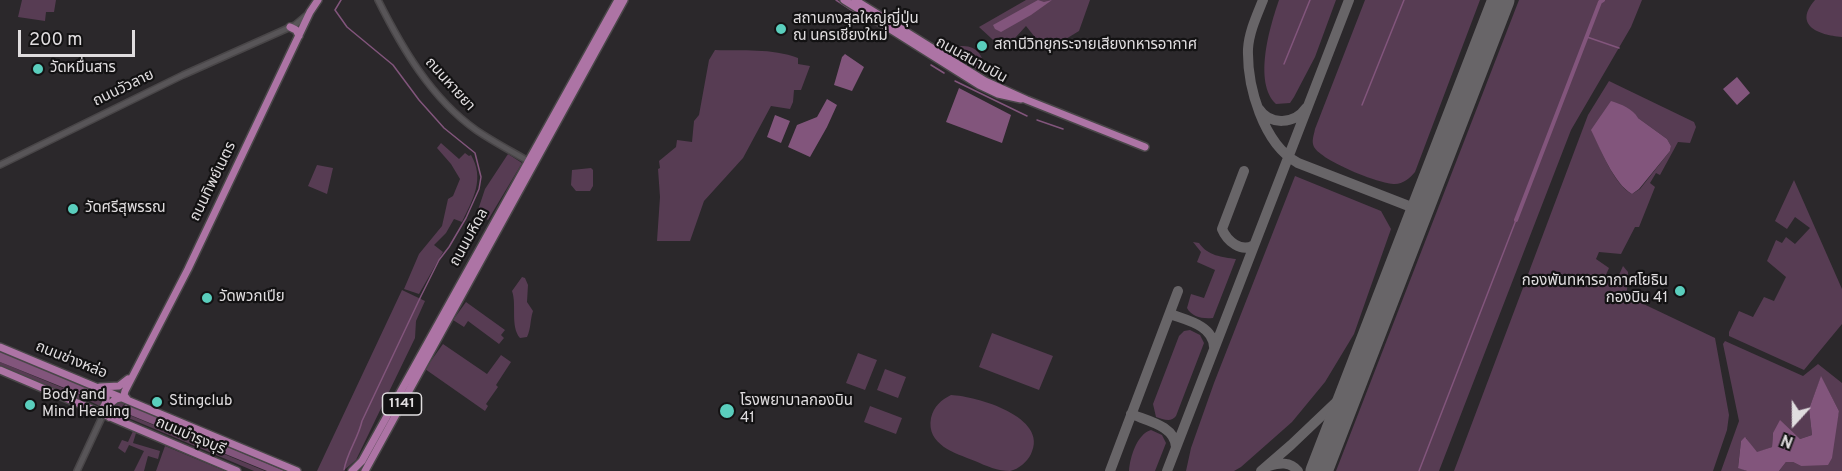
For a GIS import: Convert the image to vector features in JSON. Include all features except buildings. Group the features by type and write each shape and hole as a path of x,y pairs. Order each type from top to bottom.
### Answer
{"main road":[{"name":"ถนนวัวลาย","path":"310,12 318,0"},
{"name":"ถนนมหิดล","path":"443,322 617,0"},
{"name":"ถนนมหิดล","path":"358,470 626,0"},
{"name":"ถนนสนามบิน","path":"844,0 979,85 1006,96 1027,100"},
{"name":"ถนนสนามบิน","path":"855,0 976,76 1027,100 1145,147"},
{"name":"ถนนทิพย์เนตร","path":"127,399 124,395 125,391 310,12"},
{"path":"292,26 300,27 301,33"},
{"name":"ถนนช่างหล่อ","path":"0,346 297,471"},
{"name":"ถนนทิพย์เนตร","path":"98,387 122,386 140,363"},
{"name":"ถนนบำรุงบุรี","path":"0,370 237,471"},
{"path":"98,387 106,395 103,415"},
{"path":"103,415 113,401 121,398 127,399"}],"street":[{"name":"ถนนหายยา","path":"378,0 405,52 438,94 474,129 528,161"},
{"name":"ถนนวัวลาย","path":"0,165 183,75 292,26 310,12"},
{"path":"77,471 103,415"}],"shaded area":[{"path":"22,0 56,0 54,12 46,12 45,21 18,17"},
{"path":"1026,0 1090,0 1079,31 1046,51 1026,26 1004,50 979,27"},
{"path":"1038,0 1044,2 1052,0 1001,32 995,29 993,25"},
{"path":"1279,0 1336,0 1315,57 1294,97 1290,103 1276,104 1269,94 1264,68 1268,39"},
{"path":"1365,0 1480,0 1415,172 1398,184 1387,183 1352,171 1319,153 1313,145 1315,129"},
{"path":"1519,0 1642,0 1631,27 1571,130 1439,471 1336,471"},
{"path":"1815,0 1842,0 1842,37 1825,34 1811,27 1807,16"},
{"path":"961,46 967,46 979,53 984,67 983,73 949,52"},
{"path":"715,50 778,53 798,58 798,64 810,66 801,90 794,90 790,109 771,106 743,158 704,201 690,241 657,241 660,197 659,161 676,147 677,140 692,142 694,121 699,115 709,60"},
{"path":"845,54 864,67 852,91 834,85 842,57"},
{"path":"1737,77 1750,93 1737,105 1723,89"},
{"path":"1609,81 1694,122 1696,127 1690,143 1678,142 1660,175 1656,173 1650,183 1655,187 1639,227 1635,227 1621,254 1599,252 1596,259 1609,268 1605,277 1615,284 1623,266 1628,272 1627,291 1633,299 1715,338 1729,415 1727,430 1713,471 1454,471 1588,115","holes":["1638,118 1667,139 1671,146 1670,151 1640,189 1632,194 1619,183 1603,156 1592,130"]},
{"path":"959,88 1011,115 1002,143 946,122"},
{"path":"827,99 837,105 810,157 788,147 797,125 817,117"},
{"path":"1611,101 1630,109 1638,118 1667,139 1671,146 1670,151 1639,189 1632,194 1613,174 1591,130"},
{"path":"775,115 790,121 781,143 767,137"},
{"path":"441,143 459,159 465,153 471,155 477,172 476,189 462,222 454,219 446,233 434,245 443,252 419,294 404,289 419,254 442,226 448,199 453,196 460,179 437,148"},
{"path":"508,154 522,163 488,220 477,213 485,189"},
{"path":"317,165 333,168 327,194 308,186"},
{"path":"591,168 593,186 590,191 576,191 571,185 572,170"},
{"path":"1295,176 1381,211 1391,229 1354,334 1325,382 1292,422 1241,467 1234,471 1186,471 1191,448 1214,383"},
{"path":"1794,180 1842,289 1842,324 1804,370 1729,336 1739,311 1753,317 1764,297 1774,301 1786,277 1767,261 1776,240 1782,243 1786,237 1795,244 1810,228 1795,217 1787,229 1775,221"},
{"path":"1193,242 1199,243 1207,251 1216,255 1236,259 1213,318 1198,317 1187,308 1191,294 1204,298 1215,270 1197,262 1201,252"},
{"path":"522,277 528,285 527,302 533,311 527,337 520,338 515,328 512,291"},
{"path":"402,290 425,301 416,321 415,338 356,460 343,471 317,471"},
{"path":"466,302 505,330 501,335 504,338 499,344 468,321 464,327 453,320"},
{"path":"1190,330 1200,335 1204,343 1176,416 1169,420 1156,417 1153,404 1179,336 1184,331"},
{"path":"992,333 1053,356 1039,390 979,367"},
{"path":"1725,341 1803,376 1818,364 1842,383 1842,471 1779,471 1786,462 1793,462 1801,466 1834,433 1839,411 1821,377 1809,409 1812,435 1800,439 1773,433 1772,447 1756,453 1746,438 1741,441 1738,467 1747,471 1721,471 1739,421 1723,344"},
{"path":"443,344 487,374 501,355 511,362 496,385 498,387 486,404 488,406 485,411 425,369"},
{"path":"0,351 98,391 98,396 92,399 0,362"},
{"path":"858,353 877,360 865,390 846,383"},
{"path":"0,362 92,400 99,397 98,391 103,395 100,406 85,399 83,403 74,397 0,366"},
{"path":"885,369 906,377 898,398 877,390"},
{"path":"1821,376 1839,411 1832,458 1828,465 1801,466 1793,462 1786,462 1779,471 1747,471 1738,468 1741,441 1745,437 1757,452 1772,447 1773,433 1780,420 1800,439 1812,435 1809,409"},
{"path":"951,395 992,404 1021,419 1030,429 1034,441 1027,460 1013,470 1001,470 959,455 944,447 933,435 931,418 938,404"},
{"path":"117,402 125,403 122,412 265,471 254,471 112,411"},
{"path":"126,404 285,471 267,471 123,412"},
{"path":"870,406 902,418 896,434 864,422"},
{"path":"1151,430 1162,435 1166,443 1155,471 1129,471 1138,441"},
{"path":"133,431 136,433 133,443 160,451 158,459 148,456 144,471 134,471 144,451 129,445 125,453 118,448 122,440 128,442"},
{"path":"165,446 225,471 156,471"}],"waterway":[{"path":"341,0 335,10 347,27 393,65 419,100 444,128 475,153 481,177 479,189 466,218 439,260 362,421 344,470"},
{"path":"836,0 862,17"},
{"path":"1284,64 1310,0"},
{"path":"1362,105 1404,0"},
{"path":"1516,220 1600,2 1603,0"},
{"path":"1587,37 1619,48"},
{"path":"931,65 944,73"},
{"path":"955,81 1027,116"},
{"path":"1037,120 1063,129"},
{"path":"1419,471 1516,220"}],"taxiway":[{"path":"1263,0 1250,36 1248,64 1254,96 1275,142 1298,163 1419,210"},
{"path":"1167,471 1349,0"},
{"path":"1259,109 1269,118 1283,121 1296,117 1306,108"},
{"path":"1244,171 1222,229 1227,238 1239,247 1254,245"},
{"path":"1110,471 1178,291"},
{"path":"1170,314 1204,328 1209,333 1214,347"},
{"path":"1261,471 1352,387"},
{"path":"1131,414 1166,429 1171,434 1176,447"},
{"path":"1269,466 1288,464 1298,471"}],"runway":[{"path":"1319,471 1501,0"}],"place":[{"name":"สถานกงสุลใหญ่ญี่ปุ่น ณ นครเชียงใหม่","path":"781,29"},
{"name":"สถานีวิทยุกระจายเสียงทหารอากาศ","path":"982,46"},
{"name":"วัดหมื่นสาร","path":"38,69"},
{"name":"วัดศรีสุพรรณ","path":"73,209"},
{"name":"กองพันทหารอากาศโยธิน กองบิน 41","path":"1680,291"},
{"name":"วัดพวกเปีย","path":"207,298"},
{"name":"Stingclub","path":"157,402"},
{"name":"Body and Mind Healing","path":"30,405"},
{"name":"โรงพยาบาลกองบิน 41","path":"727,411"}]}
